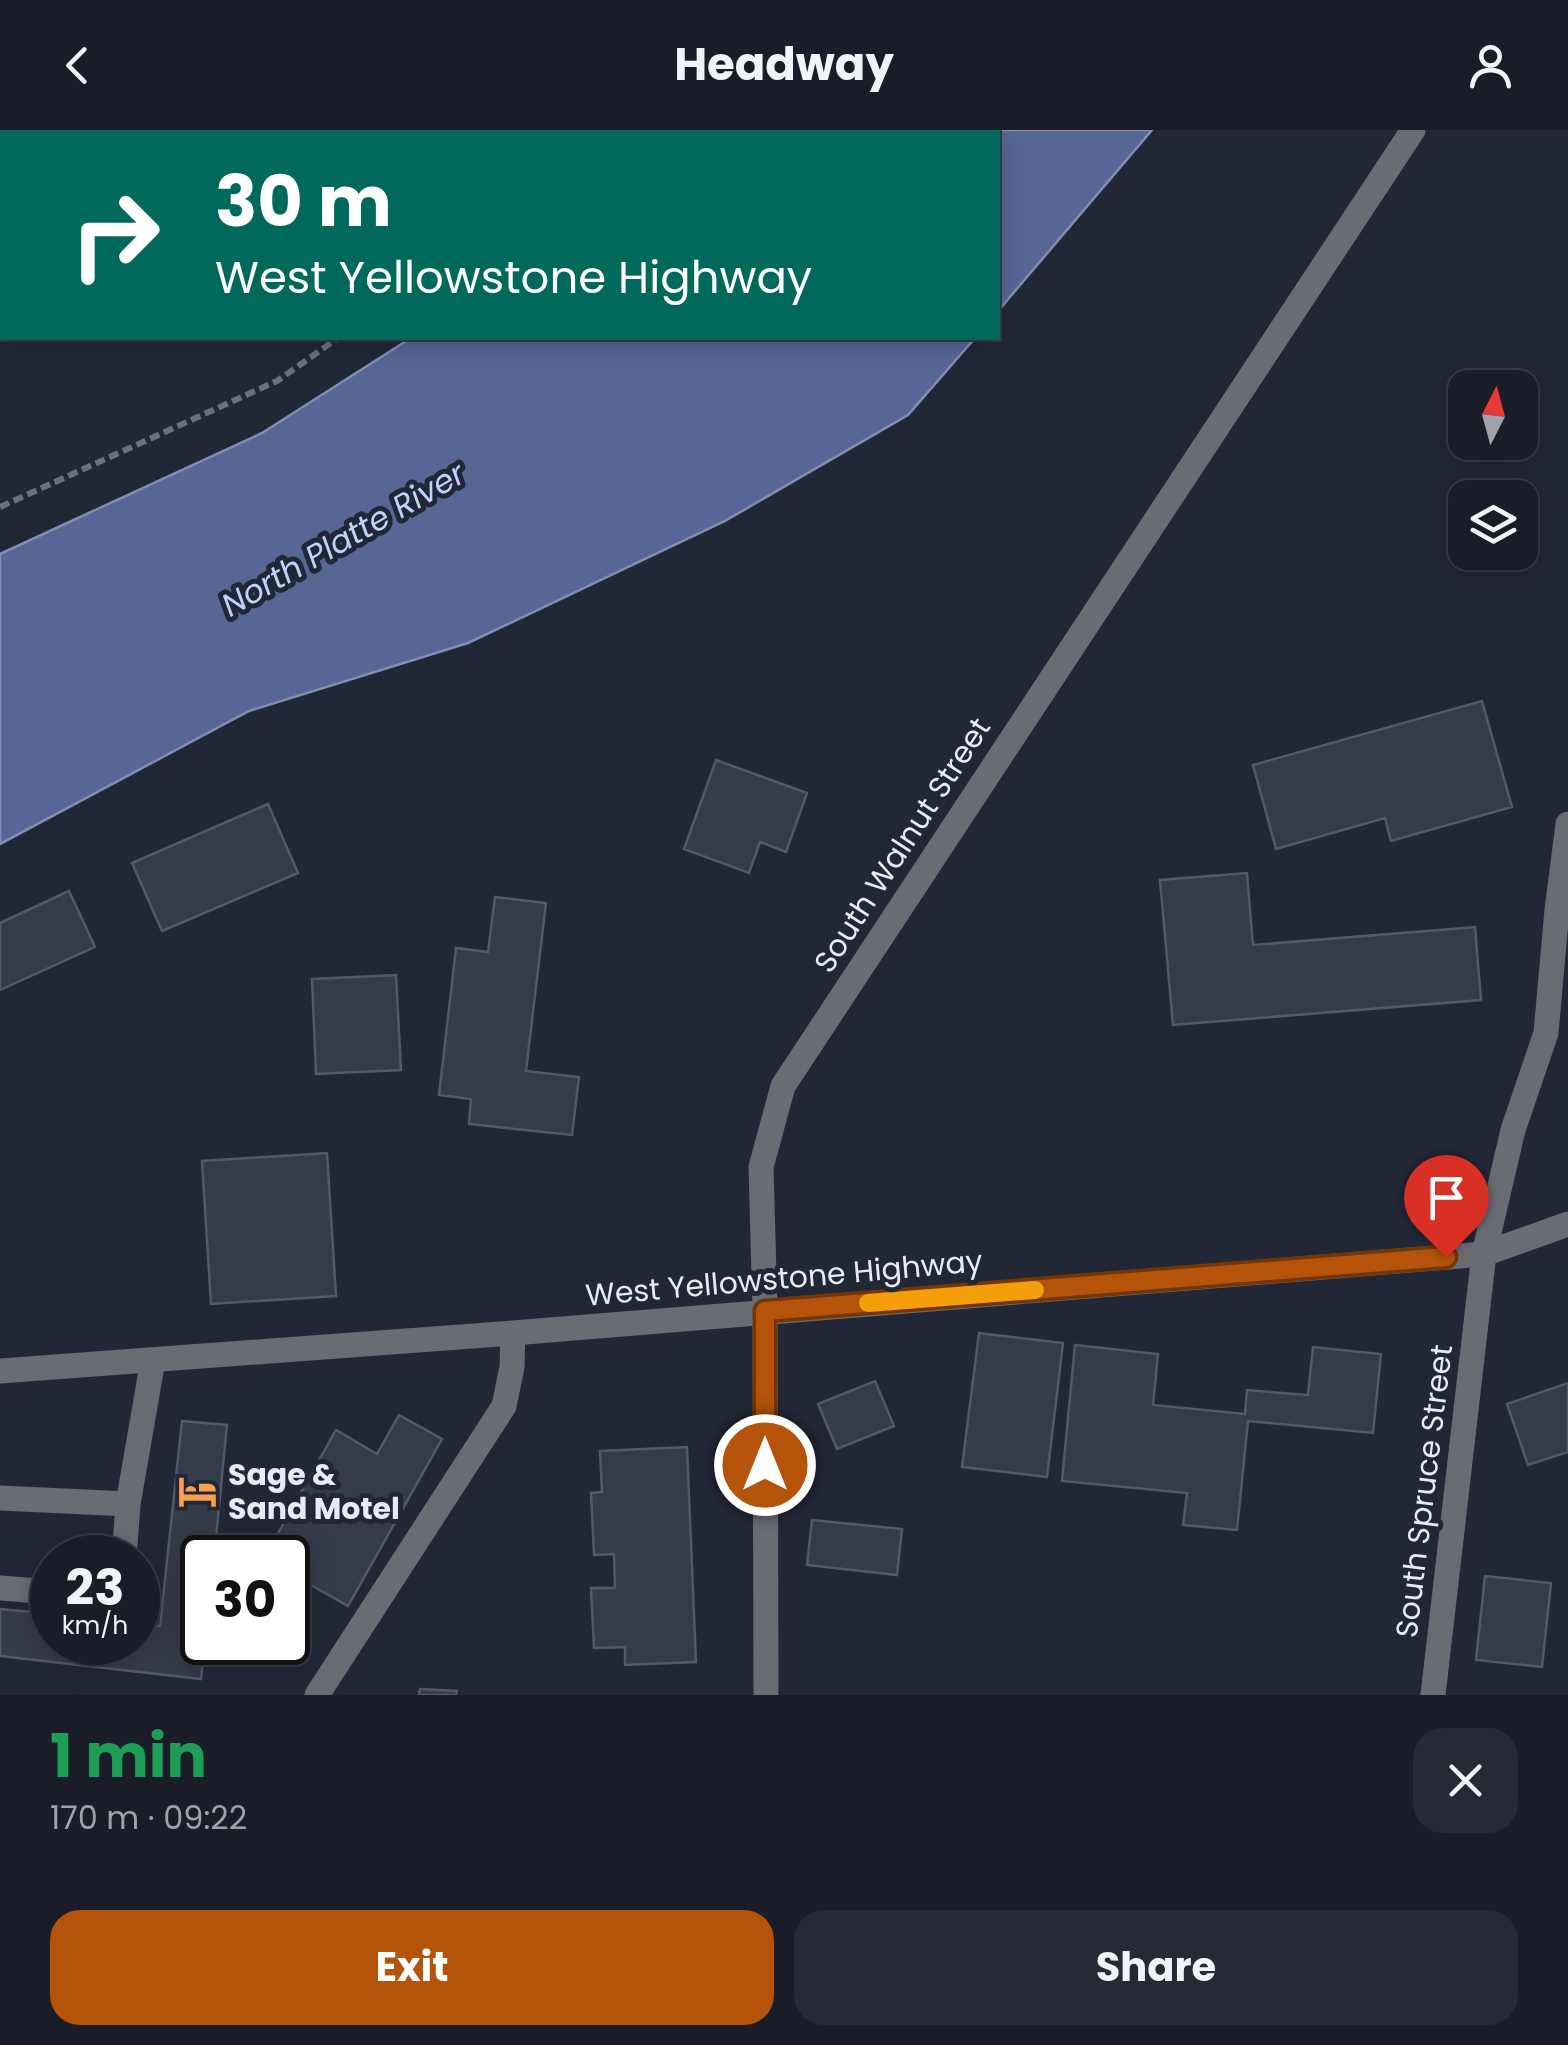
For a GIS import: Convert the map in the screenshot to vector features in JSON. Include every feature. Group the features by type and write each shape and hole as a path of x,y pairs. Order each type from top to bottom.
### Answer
{"street":[{"name":"South Walnut Street","path":"766,1695 761,1167 782,1086 1413,130"},
{"name":"South Spruce Street","path":"1433,1695 1484,1254 1513,1130 1546,1034 1563,908 1568,824"},
{"name":"West Yellowstone Highway","path":"0,1372 1484,1254 1568,1224"},
{"path":"317,1695 504,1406 512,1367 513,1333"},
{"path":"126,1535 153,1360"},
{"path":"0,1498 128,1504"},
{"path":"0,1588 30,1590"}],"path":[{"path":"0,506 276,381 335,340"}],"water":[{"path":"1000,130 1152,130 1000,309"},
{"name":"North Platte River","path":"408,340 973,340 908,415 725,521 468,643 249,711 0,844 0,554 262,433"}],"building":[{"path":"1482,701 1512,807 1391,841 1385,818 1276,849 1253,765"},
{"path":"716,760 807,793 786,852 760,842 749,873 684,849"},
{"path":"268,804 298,873 162,931 132,863"},
{"path":"1247,873 1253,945 1475,927 1481,1000 1173,1025 1160,880"},
{"path":"69,891 95,947 0,990 0,923"},
{"path":"495,897 546,903 526,1071 579,1077 572,1135 469,1124 471,1099 439,1095 456,948 488,952"},
{"path":"396,975 401,1070 316,1074 312,979"},
{"path":"327,1153 336,1296 211,1304 202,1161"},
{"path":"979,1333 1063,1343 1047,1477 962,1467"},
{"path":"1075,1345 1158,1354 1153,1405 1245,1414 1247,1390 1308,1395 1313,1347 1381,1354 1373,1433 1248,1421 1237,1530 1183,1525 1187,1493 1062,1481"},
{"path":"875,1381 894,1426 837,1449 818,1404"},
{"path":"1568,1383 1568,1452 1528,1465 1507,1404"},
{"path":"399,1415 442,1439 348,1606 310,1584 310,1535 277,1535 336,1430 377,1454"},
{"path":"182,1421 227,1425 216,1535 180,1535 180,1665 203,1665 201,1679 79,1665 160,1665 160,1626"},
{"path":"687,1447 696,1662 625,1665 625,1647 594,1648 591,1588 615,1588 614,1554 594,1555 591,1493 602,1492 600,1451"},
{"path":"812,1520 902,1529 897,1575 807,1565"},
{"path":"1485,1576 1551,1583 1542,1667 1476,1660"},
{"path":"0,1609 30,1612 30,1659 0,1656"},
{"path":"420,1689 457,1691 456,1695 419,1695"}],"slow traffic":[{"path":"868,1303 1035,1290"}],"place":[{"name":"Sage & Sand Motel","path":"198,1491"}],"route":[{"path":"765,1465 765,1311 1446,1257"}]}
